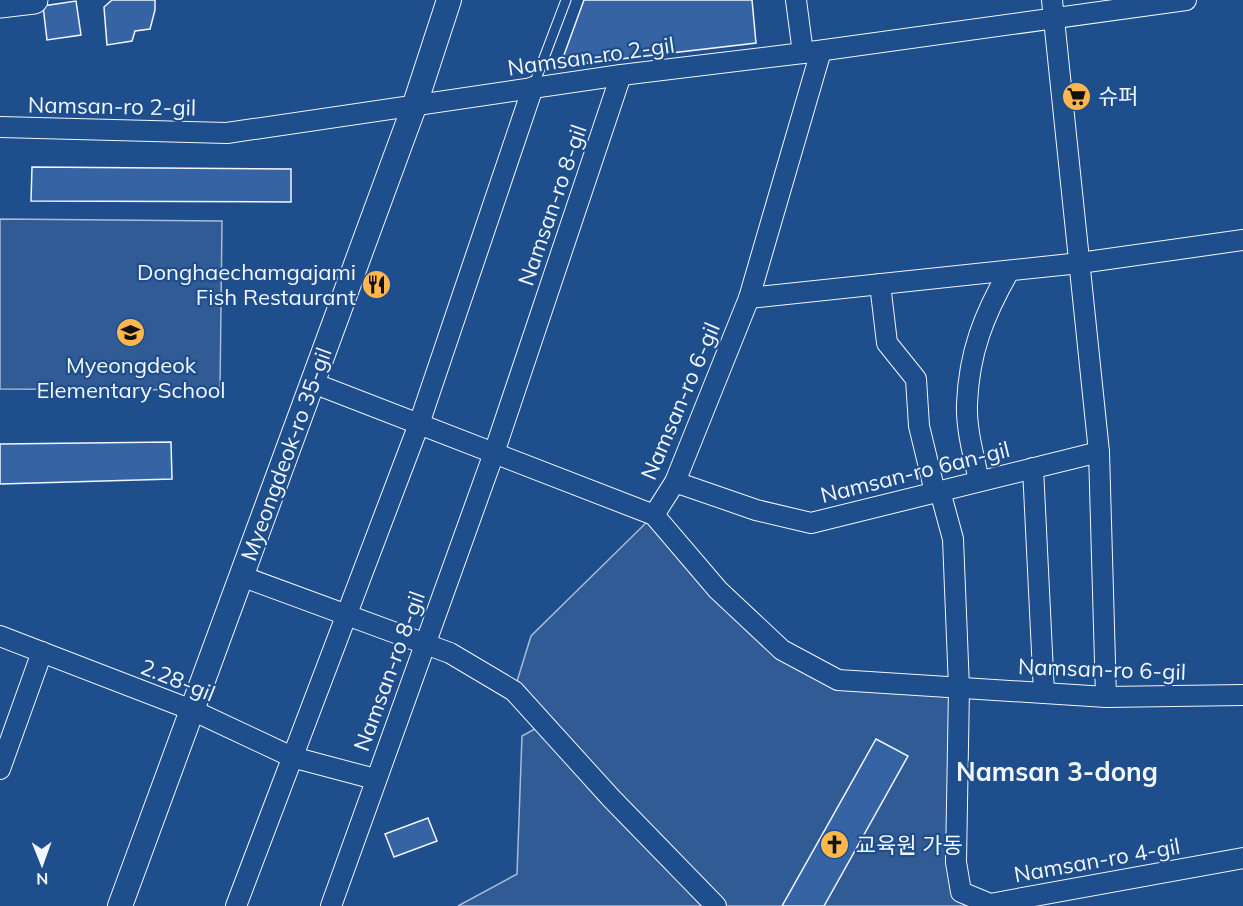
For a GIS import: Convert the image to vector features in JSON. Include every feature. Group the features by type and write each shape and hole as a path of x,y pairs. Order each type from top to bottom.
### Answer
{"main road":[{"path":"0,4 34,0"}],"street":[{"name":"Myeongdeok-ro 35-gil","path":"120,906 415,104 449,0"},
{"path":"796,0 812,52"},
{"name":"Namsan-ro 2-gil","path":"0,127 227,133 533,87 812,52 1053,9 1186,0"},
{"path":"1053,9 1099,452 1107,697"},
{"name":"Namsan-ro 6-gil","path":"812,52 749,298 675,482 654,515 718,590 782,650 838,680 1107,697 1243,695"},
{"name":"Namsan-ro 8-gil","path":"331,906 494,453 621,75"},
{"path":"236,906 419,424 533,87"},
{"path":"749,298 1080,263 1243,240"},
{"path":"978,482 966,406 972,357 986,311 1009,271"},
{"path":"879,284 887,343 916,379 919,426 953,539 959,688"},
{"path":"313,383 654,515"},
{"name":"Namsan-ro 6an-gil","path":"675,482 756,510 811,523 1099,452"},
{"path":"1033,468 1044,693"},
{"path":"242,576 450,653 514,691 610,798 716,906"},
{"name":"2.28-gil","path":"0,636 192,710 292,757 375,779"},
{"path":"0,769 42,652"},
{"name":"Namsan-ro 4-gil","path":"959,688 956,862 961,892 990,904 1243,858"}],"lane":[{"path":"533,87 566,0"}],"shaded area":[{"path":"0,219 222,221 220,390 0,389"},
{"path":"654,515 718,590 838,680 959,688 961,892 995,906 458,906 517,874 522,736 544,724 514,691 531,636"}],"building":[{"path":"112,0 155,0 150,29 135,31 132,41 107,45 104,7"},
{"path":"584,0 752,0 756,43 560,66"},
{"path":"76,1 81,35 47,40 43,6"},
{"path":"32,167 291,169 291,202 31,201"},
{"path":"171,442 172,479 0,484 0,444"},
{"path":"876,739 908,756 824,906 782,906"},
{"path":"428,818 437,841 394,857 385,834"}],"place":[{"name":"슈퍼","path":"1077,96"},
{"name":"Donghaechamgajami Fish Restaurant","path":"377,285"},
{"name":"Myeongdeok Elementary School","path":"131,333"},
{"name":"교육원 가동","path":"835,845"}],"district":[{"name":"Namsan 3-dong","path":"1057,771"}]}
